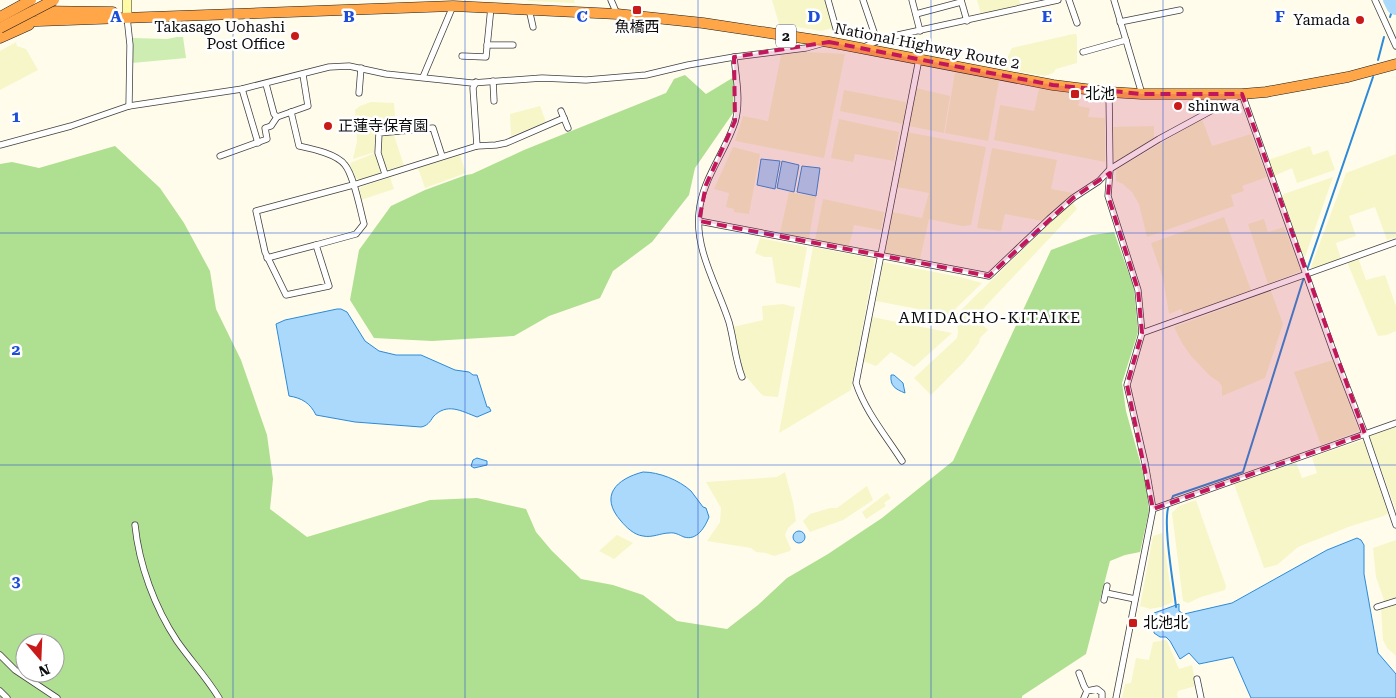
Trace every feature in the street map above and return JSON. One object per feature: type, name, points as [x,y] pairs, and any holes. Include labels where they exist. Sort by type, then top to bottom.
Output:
[{"type":"highway","points":[[1,12],[31,0]]},
{"type":"highway","points":[[0,28],[54,0]]},
{"type":"highway","name":"National Highway Route 2","points":[[0,23],[127,14],[170,16],[453,3],[490,7],[617,14],[703,23],[829,42],[1026,81],[1109,92],[1142,94],[1242,94],[1266,92],[1348,77],[1396,64]]},
{"type":"highway","points":[[1,12],[127,14]]},
{"type":"highway","points":[[0,38],[40,21]]},
{"type":"main road","points":[[127,0],[127,14]]},
{"type":"street","points":[[611,0],[617,14]]},
{"type":"street","points":[[828,0],[837,19],[837,32]]},
{"type":"street","points":[[864,0],[877,41]]},
{"type":"street","points":[[912,0],[920,31]]},
{"type":"street","points":[[862,48],[877,41],[1055,0]]},
{"type":"street","points":[[1069,0],[1077,23]]},
{"type":"street","points":[[1114,0],[1142,94]]},
{"type":"street","points":[[1375,0],[1396,46]]},
{"type":"street","points":[[916,14],[961,1],[967,21]]},
{"type":"street","points":[[423,77],[453,3]]},
{"type":"street","points":[[462,56],[486,57],[490,7]]},
{"type":"street","points":[[529,9],[534,27]]},
{"type":"street","points":[[1120,22],[1180,10]]},
{"type":"street","points":[[127,14],[130,46],[129,106]]},
{"type":"street","points":[[1083,52],[1099,51],[1126,40]]},
{"type":"street","points":[[0,145],[71,126],[129,106],[242,89],[329,67],[349,66],[386,74],[476,82],[542,78],[586,80],[646,75],[688,65],[806,48],[829,42]]},
{"type":"street","points":[[487,45],[513,45]]},
{"type":"street","points":[[734,57],[737,106],[735,121],[706,185],[699,212],[699,221],[704,254],[729,324],[738,368],[742,377]]},
{"type":"street","points":[[902,461],[880,427],[856,383],[919,60]]},
{"type":"street","points":[[359,94],[361,68]]},
{"type":"street","points":[[220,156],[267,139],[265,128],[270,126],[277,118],[308,106],[303,75]]},
{"type":"street","points":[[493,81],[494,100]]},
{"type":"street","points":[[476,82],[473,88],[477,146]]},
{"type":"street","points":[[266,84],[274,114],[277,118]]},
{"type":"street","points":[[242,89],[258,143]]},
{"type":"street","points":[[1109,92],[1110,169],[1108,196],[1138,290],[1142,333],[1127,385],[1145,463],[1153,509],[1116,698]]},
{"type":"street","points":[[699,221],[989,276],[1049,219],[1073,198],[1099,181],[1110,169],[1159,139],[1242,94],[1396,525]]},
{"type":"street","points":[[562,111],[568,128]]},
{"type":"street","points":[[268,258],[356,234],[364,224],[345,164],[322,151],[299,146],[291,112]]},
{"type":"street","points":[[316,245],[328,286],[286,296],[268,258],[256,211],[353,185],[477,146],[506,143],[564,118]]},
{"type":"street","points":[[385,174],[378,154],[379,133],[433,128],[442,156]]},
{"type":"street","points":[[1142,333],[1396,242]]},
{"type":"street","points":[[1153,509],[1396,422]]},
{"type":"street","points":[[134,526],[141,557],[157,607],[177,641],[219,698]]},
{"type":"street","points":[[1104,600],[1107,586]]},
{"type":"street","points":[[1106,592],[1134,599]]},
{"type":"street","points":[[1377,607],[1396,601]]},
{"type":"street","points":[[0,655],[15,670],[57,698]]},
{"type":"street","points":[[1079,672],[1087,691]]},
{"type":"street","points":[[1196,679],[1201,698]]},
{"type":"street","points":[[1087,691],[1097,689],[1102,693],[1102,698]]},
{"type":"street","points":[[0,691],[7,698]]},
{"type":"street","points":[[1084,698],[1087,691]]},
{"type":"highlighted area","points":[[829,42],[1053,85],[1142,94],[1242,94],[1365,434],[1153,509],[1127,385],[1142,333],[1138,290],[1108,196],[1110,173],[1073,198],[989,276],[699,221],[706,185],[735,121],[734,57]]},
{"type":"green space","points":[[574,0],[575,3],[528,1]]},
{"type":"green space","points":[[772,0],[825,0],[833,28],[821,31],[779,24]]},
{"type":"green space","points":[[977,0],[1019,0],[1021,5],[981,14]]},
{"type":"green space","points":[[1076,34],[1077,37],[1077,63],[1056,69],[1053,73],[1045,76],[1002,69],[1012,48]]},
{"type":"green space","points":[[183,37],[186,58],[132,63],[132,38],[167,39]]},
{"type":"green space","points":[[16,42],[17,46],[26,49],[38,70],[0,90],[0,51]]},
{"type":"green space","points":[[804,52],[845,54],[824,158],[735,141],[743,116],[768,121],[781,55]]},
{"type":"green space","points":[[955,72],[999,81],[988,141],[945,133]]},
{"type":"green space","points":[[685,75],[706,94],[734,77],[733,113],[695,168],[689,195],[652,242],[613,271],[600,298],[549,316],[514,336],[432,341],[374,338],[350,300],[359,250],[391,206],[425,190],[472,174],[524,150],[666,93],[674,79]]},
{"type":"green space","points":[[916,88],[950,96],[944,133],[909,126]]},
{"type":"green space","points":[[1039,88],[1081,95],[1078,106],[1090,108],[1088,117],[1105,118],[1105,162],[994,140],[1000,105],[1034,111]]},
{"type":"green space","points":[[844,90],[906,102],[903,124],[840,111]]},
{"type":"green space","points":[[371,102],[394,103],[396,128],[376,130],[375,152],[353,159],[357,141],[355,110]]},
{"type":"green space","points":[[540,106],[546,122],[511,136],[510,114]]},
{"type":"green space","points":[[839,119],[899,132],[894,161],[855,154],[853,162],[831,158]]},
{"type":"green space","points":[[1202,119],[1212,146],[1251,134],[1267,177],[1242,186],[1244,191],[1231,195],[1234,206],[1147,237],[1139,204],[1132,192],[1116,181],[1116,170]]},
{"type":"green space","points":[[1154,126],[1154,138],[1116,161],[1114,159],[1113,127]]},
{"type":"green space","points":[[907,132],[986,147],[971,225],[962,226],[929,219],[920,259],[885,253],[892,212],[922,218],[929,193],[897,187]]},
{"type":"green space","points":[[394,135],[404,166],[390,170],[386,168],[381,151],[382,138]]},
{"type":"green space","points":[[115,146],[160,188],[184,223],[210,271],[216,309],[241,360],[267,435],[273,479],[270,509],[307,537],[430,500],[477,498],[526,509],[536,532],[552,551],[581,579],[613,585],[643,595],[677,621],[727,629],[758,605],[787,578],[828,554],[882,518],[953,461],[1051,250],[1092,235],[1114,232],[1134,288],[1138,332],[1122,383],[1126,411],[1146,483],[1149,511],[1140,552],[1110,561],[1086,654],[1022,696],[1022,698],[0,698],[0,164],[12,162],[39,168]]},
{"type":"green space","points":[[1310,146],[1313,155],[1328,150],[1335,170],[1297,183],[1292,168],[1274,176],[1268,160]]},
{"type":"green space","points":[[733,147],[760,154],[749,214],[734,212],[734,209],[726,207],[729,193],[714,189]]},
{"type":"green space","points":[[992,148],[1057,160],[1051,189],[1073,193],[1042,221],[1005,214],[1001,231],[977,228]]},
{"type":"green space","points":[[375,153],[381,170],[379,174],[359,180],[354,177],[350,163]]},
{"type":"green space","points":[[1396,154],[1396,237],[1387,240],[1375,207],[1349,216],[1356,236],[1336,243],[1341,259],[1315,268],[1311,267],[1346,173]]},
{"type":"green space","points":[[460,155],[466,173],[425,188],[418,168]]},
{"type":"green space","points":[[390,177],[394,189],[361,200],[358,192],[361,187]]},
{"type":"green space","points":[[1333,177],[1305,257],[1303,256],[1282,197],[1284,194]]},
{"type":"green space","points":[[789,192],[816,197],[809,238],[780,233]]},
{"type":"green space","points":[[823,199],[884,212],[881,230],[854,225],[849,246],[815,240]]},
{"type":"green space","points":[[1073,203],[1077,209],[983,309],[980,322],[988,330],[980,338],[979,343],[964,362],[931,395],[914,378],[957,338],[956,315]]},
{"type":"green space","points":[[1224,217],[1251,290],[1184,315],[1181,309],[1169,314],[1163,278],[1151,243]]},
{"type":"green space","points":[[1264,219],[1268,232],[1284,227],[1301,271],[1268,284],[1248,224]]},
{"type":"green space","points":[[760,238],[807,247],[800,288],[776,283],[772,257],[764,257],[755,253]]},
{"type":"green space","points":[[813,247],[875,259],[851,390],[779,433]]},
{"type":"green space","points":[[1358,258],[1366,280],[1385,275],[1396,306],[1396,331],[1378,336],[1347,262]]},
{"type":"green space","points":[[883,262],[982,283],[949,315],[876,301]]},
{"type":"green space","points":[[1271,291],[1283,324],[1265,378],[1222,396],[1222,387],[1219,382],[1210,376],[1191,356],[1174,327]]},
{"type":"green space","points":[[783,304],[795,307],[778,397],[764,396],[743,373],[733,327],[763,320],[762,306]]},
{"type":"green space","points":[[872,317],[952,333],[914,367],[891,352],[876,366],[863,361]]},
{"type":"green space","points":[[1333,360],[1359,431],[1321,445],[1294,372]]},
{"type":"green space","points":[[1396,426],[1396,510],[1369,436]]},
{"type":"green space","points":[[1363,440],[1388,513],[1298,547],[1277,565],[1264,568],[1234,484],[1296,462],[1302,478],[1317,473],[1312,457]]},
{"type":"green space","points":[[785,472],[796,521],[788,528],[785,535],[791,549],[790,551],[774,556],[756,552],[751,548],[707,541],[720,522],[721,508],[706,482],[777,477]]},
{"type":"green space","points":[[867,486],[873,500],[843,520],[810,532],[803,521],[810,514],[830,508],[837,508]]},
{"type":"green space","points":[[887,493],[891,498],[884,503],[886,506],[866,519],[862,512]]},
{"type":"green space","points":[[1196,500],[1226,586],[1225,590],[1188,603],[1183,601],[1172,513],[1179,506]]},
{"type":"green space","points":[[1162,533],[1173,602],[1150,609],[1140,606],[1153,536]]},
{"type":"green space","points":[[617,535],[633,543],[614,559],[599,551]]},
{"type":"green space","points":[[1396,540],[1396,600],[1385,603],[1376,577],[1373,548]]},
{"type":"green space","points":[[1396,602],[1396,656],[1387,648],[1383,640],[1381,608]]},
{"type":"green space","points":[[1165,640],[1179,669],[1192,665],[1196,686],[1178,691],[1178,698],[1122,698],[1125,684],[1131,683],[1136,658],[1149,660],[1153,642]]},
{"type":"water","points":[[761,159],[780,161],[775,189],[757,185]]},
{"type":"water","points":[[782,161],[799,165],[794,192],[777,188]]},
{"type":"water","points":[[802,166],[820,168],[816,196],[797,192]]},
{"type":"water","points":[[337,309],[347,312],[365,341],[379,351],[396,355],[421,355],[455,370],[477,375],[487,407],[491,411],[477,417],[460,410],[444,410],[438,412],[427,425],[421,427],[355,422],[316,415],[305,402],[289,396],[276,324],[285,320]]},
{"type":"water","points":[[891,375],[894,375],[903,383],[905,393],[894,387],[891,382]]},
{"type":"water","points":[[477,458],[487,461],[487,465],[474,468],[471,466],[473,460]]},
{"type":"water","points":[[643,472],[656,473],[681,483],[706,508],[709,517],[697,535],[689,538],[671,533],[646,536],[636,534],[625,526],[611,504],[611,496],[618,484],[633,475]]},
{"type":"water","points":[[799,531],[805,537],[799,543],[793,537]]},
{"type":"water","points":[[1357,538],[1364,545],[1364,574],[1378,653],[1396,674],[1396,698],[1251,698],[1233,657],[1199,664],[1189,653],[1180,659],[1166,637],[1160,637],[1154,633],[1154,613],[1179,604],[1179,611],[1184,614],[1232,603],[1327,550]]},
{"type":"waterway","points":[[1389,0],[1393,8],[1396,9]]},
{"type":"waterway","points":[[1390,17],[1393,8]]},
{"type":"waterway","points":[[1378,60],[1384,37]]},
{"type":"waterway","points":[[1307,270],[1373,77]]},
{"type":"waterway","points":[[1171,501],[1173,496],[1243,472],[1304,277]]},
{"type":"waterway","points":[[1169,505],[1167,525],[1176,607]]},
{"type":"place","name":"魚橋西","points":[[637,10]]},
{"type":"place","name":"Yamada","points":[[1360,20]]},
{"type":"place","name":"Takasago Uohashi Post Office","points":[[295,36]]},
{"type":"place","name":"北池","points":[[1075,94]]},
{"type":"place","name":"shinwa","points":[[1178,106]]},
{"type":"place","name":"正蓮寺保育園","points":[[328,126]]},
{"type":"place","name":"北池北","points":[[1133,623]]},
{"type":"district","name":"AMIDACHO-KITAIKE","points":[[990,317]]}]
